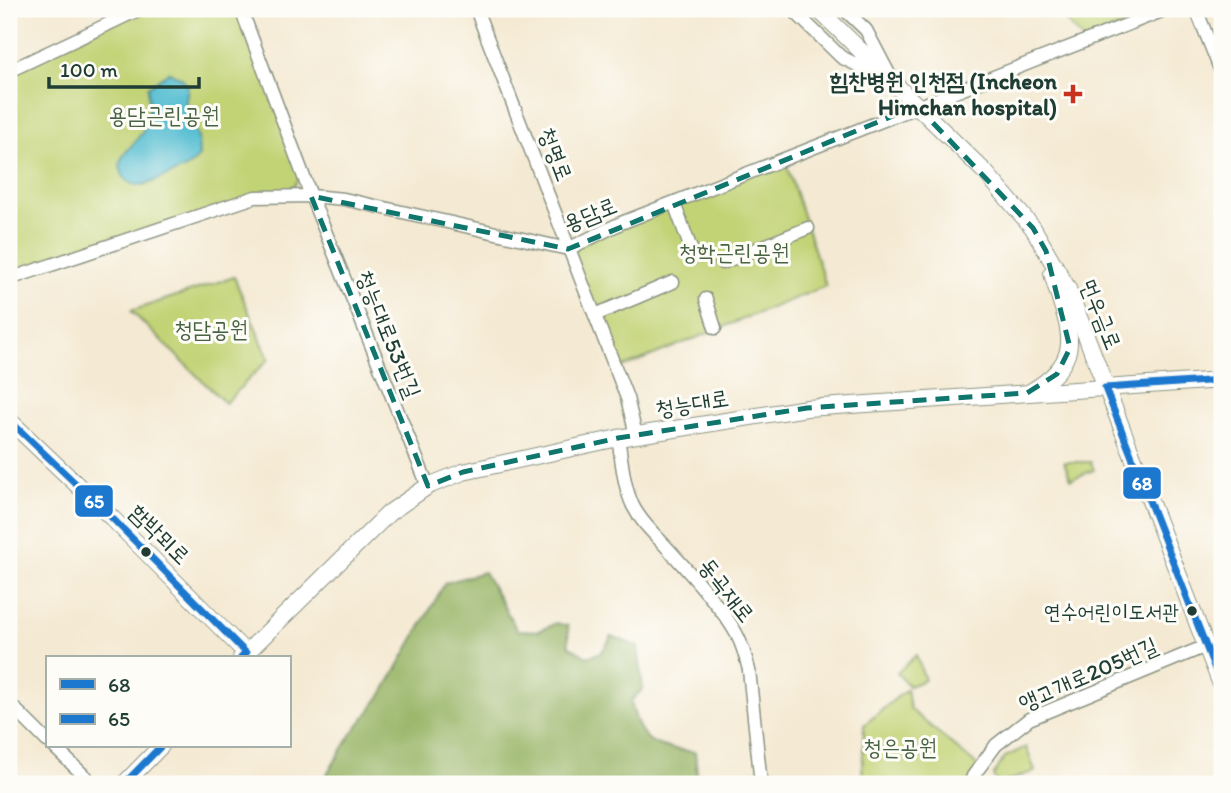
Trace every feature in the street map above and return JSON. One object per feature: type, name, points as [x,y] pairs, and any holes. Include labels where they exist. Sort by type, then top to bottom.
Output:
[{"type":"main road","name":"먼우금로","points":[[818,9],[985,172],[1033,228],[1068,289],[1222,687]]},
{"type":"main road","points":[[1027,393],[1057,374],[1065,363],[1070,348],[1069,331],[1046,251]]},
{"type":"main road","name":"청능대로","points":[[244,656],[389,513],[428,486],[463,472],[618,438],[807,408],[1222,380]]},
{"type":"main road","name":"함박뫼로","points":[[9,420],[113,519],[244,656]]},
{"type":"main road","points":[[124,784],[159,748]]},
{"type":"street","points":[[9,71],[140,9]]},
{"type":"street","name":"청능대로53번길","points":[[241,9],[311,196],[428,486]]},
{"type":"street","name":"청명로","points":[[476,9],[627,398],[636,435]]},
{"type":"street","name":"먼우금로","points":[[793,9],[841,57],[894,83]]},
{"type":"street","name":"먼우금로","points":[[844,9],[866,30],[894,83]]},
{"type":"street","name":"용담로","points":[[9,279],[255,197],[311,196],[344,199],[568,249],[621,223],[1167,9]]},
{"type":"street","points":[[1196,9],[1222,74]]},
{"type":"street","points":[[674,203],[691,249]]},
{"type":"street","points":[[722,263],[808,228]]},
{"type":"street","points":[[594,315],[673,282]]},
{"type":"street","points":[[706,299],[715,328]]},
{"type":"street","name":"동곡재로","points":[[618,438],[627,488],[633,505],[647,527],[737,633],[745,652],[761,784]]},
{"type":"street","name":"앵고개로205번길","points":[[970,784],[972,776],[996,745],[1029,719],[1206,646]]},
{"type":"street","points":[[9,703],[46,740]]},
{"type":"street","points":[[55,748],[93,784]]},
{"type":"highlighted area","points":[[917,106],[1033,228],[1046,251],[1070,348],[1057,374],[1027,393],[807,408],[618,438],[463,472],[428,486],[311,196],[568,249]]},
{"type":"green space","name":"용담근린공원","points":[[140,9],[240,9],[302,172],[289,196],[260,197],[9,279],[9,71]]},
{"type":"green space","points":[[1055,9],[1167,9],[1084,41]]},
{"type":"green space","name":"청학근린공원","points":[[785,160],[826,286],[616,370],[568,249]]},
{"type":"green space","name":"청담공원","points":[[234,277],[269,359],[225,403],[131,311]]},
{"type":"green space","points":[[1064,462],[1091,462],[1094,470],[1071,479]]},
{"type":"green space","points":[[484,572],[517,630],[539,631],[556,623],[568,626],[569,646],[587,657],[602,652],[612,636],[638,647],[643,689],[631,701],[639,727],[644,735],[659,745],[695,752],[698,784],[321,784],[351,735],[383,693],[445,583]]},
{"type":"green space","points":[[916,655],[925,680],[909,686],[897,673]]},
{"type":"green space","name":"청은공원","points":[[907,689],[910,709],[979,767],[970,784],[862,782],[864,725]]},
{"type":"green space","points":[[1026,747],[1035,771],[999,784],[993,776],[1005,757]]},
{"type":"water","points":[[169,72],[182,78],[188,86],[185,110],[198,137],[199,156],[180,171],[149,183],[132,184],[123,176],[121,160],[141,135],[148,120],[148,87]]},
{"type":"transit line","name":"68","points":[[1222,380],[1105,388],[1222,687]]},
{"type":"transit line","name":"65","points":[[9,420],[113,519],[246,653],[243,656]]},
{"type":"transit line","name":"65","points":[[124,784],[159,748]]},
{"type":"place","name":"힘찬병원 인천점 (Incheon Himchan hospital)","points":[[1073,94]]},
{"type":"place","name":"연수어린이도서관","points":[[1192,611]]}]
